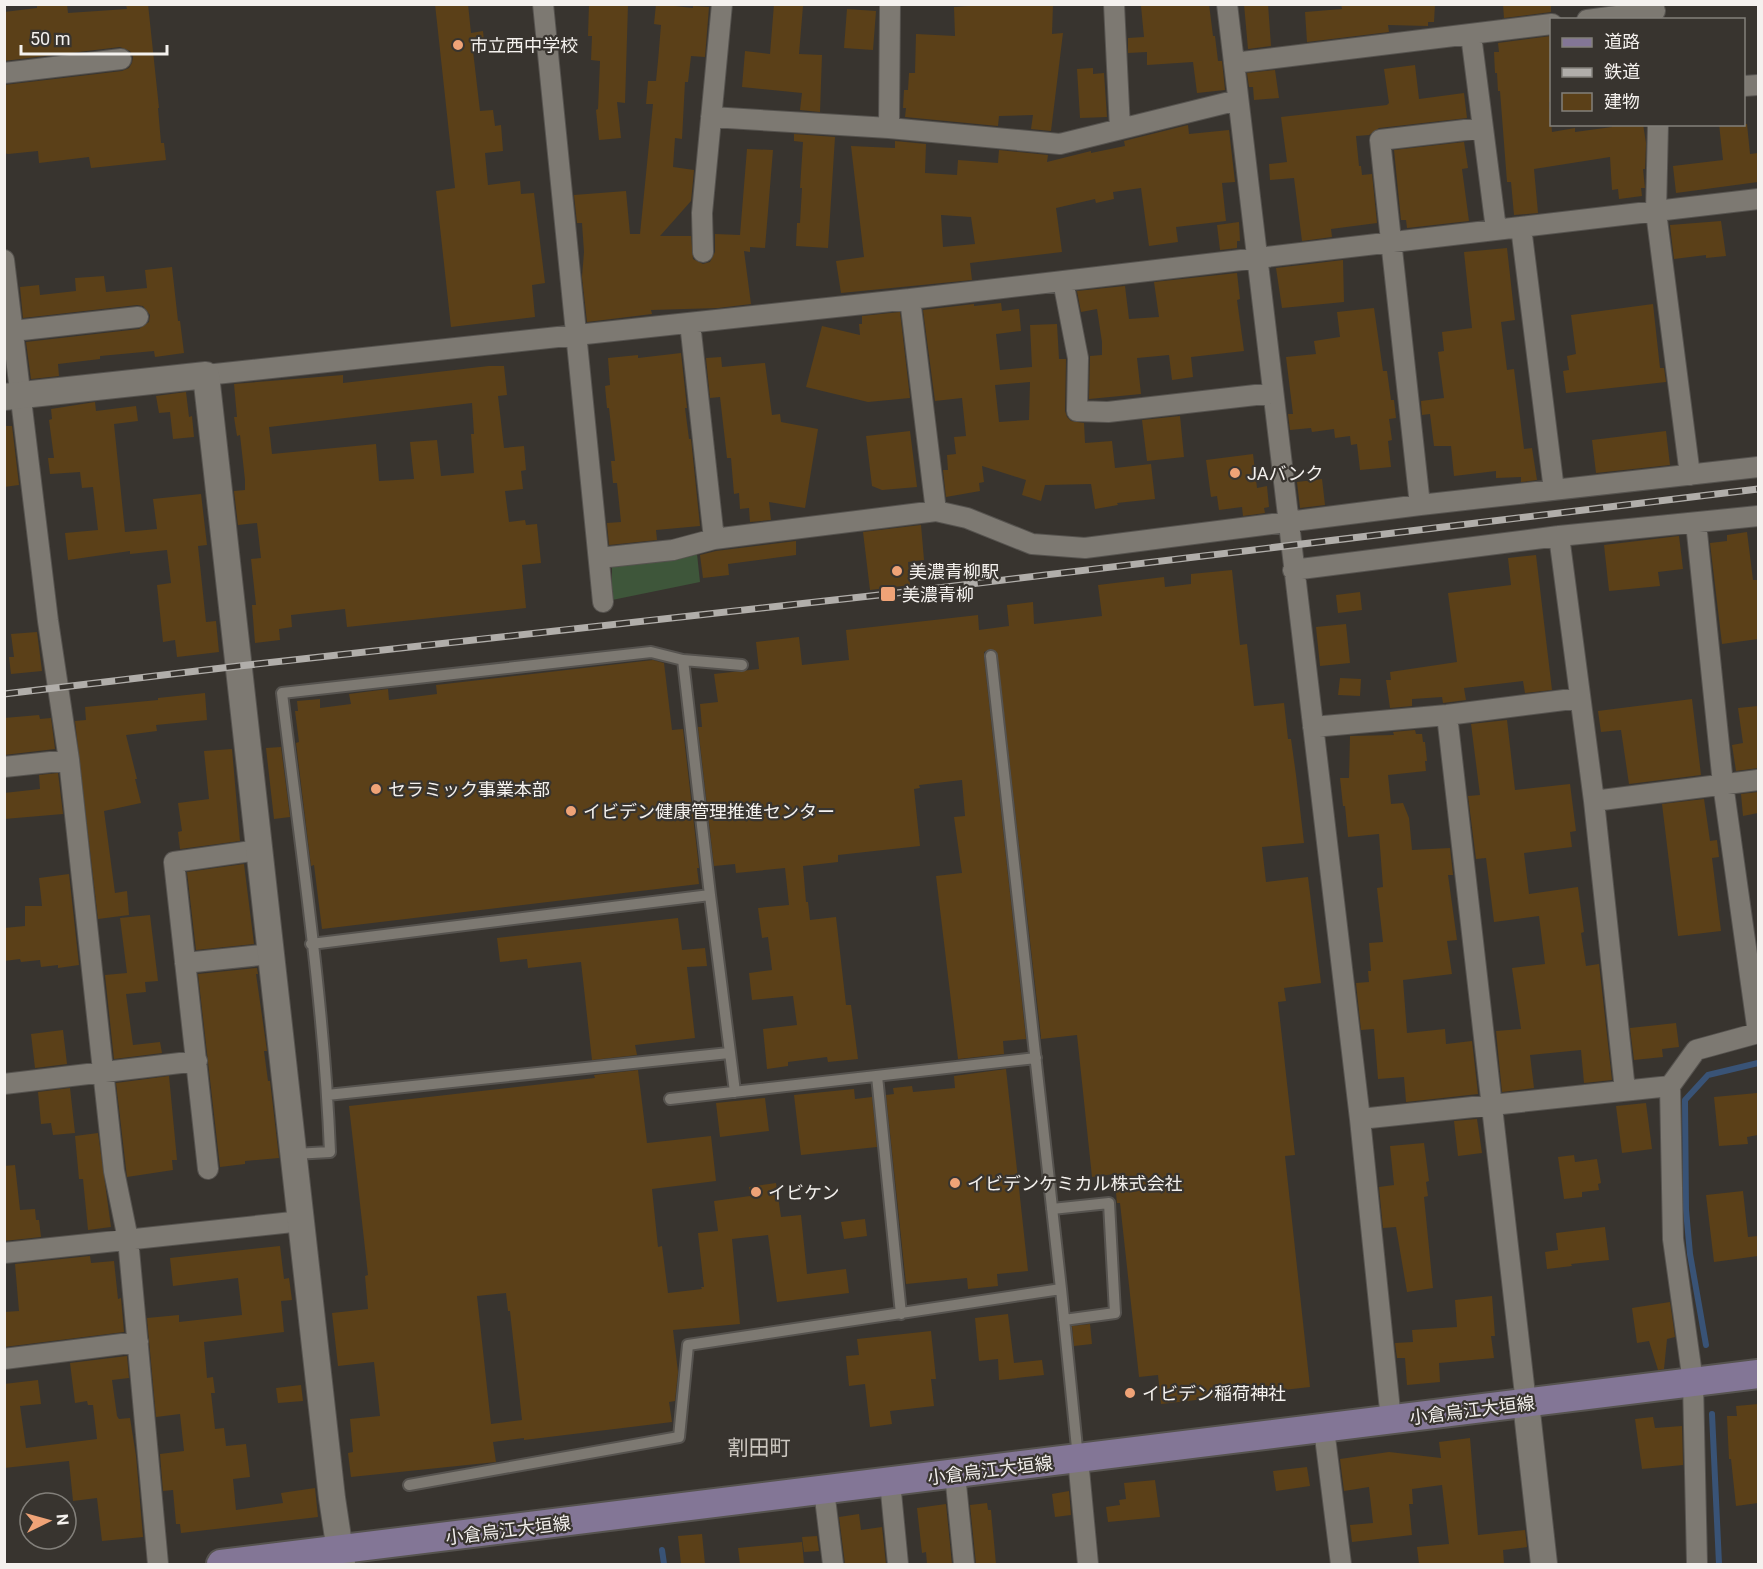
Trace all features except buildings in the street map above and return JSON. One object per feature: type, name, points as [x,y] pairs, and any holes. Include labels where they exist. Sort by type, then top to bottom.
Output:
[{"type":"main road","name":"小倉烏江大垣線","points":[[221,1564],[341,1558],[824,1490],[1758,1374]]},
{"type":"street","points":[[543,4],[603,602]]},
{"type":"street","points":[[703,252],[702,213],[722,4]]},
{"type":"street","points":[[889,128],[890,4]]},
{"type":"street","points":[[1114,4],[1120,129]]},
{"type":"street","points":[[1227,4],[1360,1119],[1392,1420]]},
{"type":"street","points":[[1604,18],[1655,12]]},
{"type":"street","points":[[1234,63],[1550,24]]},
{"type":"street","points":[[1471,35],[1496,229]]},
{"type":"street","points":[[4,73],[121,58]]},
{"type":"street","points":[[711,117],[889,128],[1060,144],[1238,100]]},
{"type":"street","points":[[1658,126],[1656,212],[1690,475]]},
{"type":"street","points":[[1420,505],[1380,140],[1482,128]]},
{"type":"street","points":[[13,396],[910,299],[1758,199]]},
{"type":"street","points":[[1521,227],[1554,490]]},
{"type":"street","points":[[4,260],[13,331],[13,396],[69,759],[114,1171],[128,1239],[158,1564]]},
{"type":"street","points":[[1063,281],[1078,358],[1077,411],[1108,412],[1272,393]]},
{"type":"street","points":[[910,299],[936,511]]},
{"type":"street","points":[[13,331],[138,317]]},
{"type":"street","points":[[690,323],[714,538]]},
{"type":"street","points":[[206,375],[332,1498],[341,1558]]},
{"type":"street","points":[[599,558],[673,550],[714,538],[936,511],[967,518],[1032,544],[1085,549],[1420,505],[1758,467]]},
{"type":"street","points":[[1293,570],[1559,536],[1758,516]]},
{"type":"street","points":[[1696,524],[1723,784],[1758,1033],[1695,1050],[1670,1086],[1674,1239],[1693,1382],[1697,1564]]},
{"type":"street","points":[[1559,536],[1594,801],[1625,1090]]},
{"type":"street","points":[[1313,727],[1448,715],[1580,698]]},
{"type":"street","points":[[1448,715],[1544,1564]]},
{"type":"street","points":[[4,767],[69,759]]},
{"type":"street","points":[[1594,801],[1758,780]]},
{"type":"street","points":[[208,1169],[174,862],[259,850]]},
{"type":"street","points":[[185,963],[271,954]]},
{"type":"street","points":[[4,1084],[197,1061]]},
{"type":"street","points":[[1360,1119],[1670,1086]]},
{"type":"street","points":[[4,1253],[302,1221]]},
{"type":"street","points":[[4,1359],[138,1342]]},
{"type":"street","points":[[1324,1429],[1341,1564]]},
{"type":"street","points":[[1078,1459],[1088,1564]]},
{"type":"street","points":[[955,1474],[964,1564]]},
{"type":"street","points":[[890,1482],[898,1564]]},
{"type":"street","points":[[824,1490],[833,1564]]},
{"type":"lane","points":[[294,1154],[330,1152],[327,1095],[282,693],[651,652],[683,660],[742,664]]},
{"type":"lane","points":[[991,656],[1078,1459]]},
{"type":"lane","points":[[683,660],[735,1092]]},
{"type":"lane","points":[[311,944],[710,895]]},
{"type":"lane","points":[[327,1095],[729,1053]]},
{"type":"lane","points":[[670,1099],[1036,1058]]},
{"type":"lane","points":[[877,1076],[901,1314]]},
{"type":"lane","points":[[1052,1209],[1109,1203],[1115,1313],[1064,1320]]},
{"type":"lane","points":[[409,1485],[680,1437],[688,1345],[1061,1289]]},
{"type":"green space","points":[[697,554],[700,582],[612,600],[612,563]]},
{"type":"waterway","points":[[1706,1345],[1690,1254],[1686,1210],[1685,1100],[1708,1075],[1758,1063]]},
{"type":"waterway","points":[[1712,1414],[1719,1564]]},
{"type":"waterway","points":[[662,1550],[664,1564]]},
{"type":"railway","points":[[4,694],[888,594],[1758,489]]},
{"type":"place","name":"市立西中学校","points":[[458,45]]},
{"type":"place","name":"JAバンク","points":[[1235,473]]},
{"type":"place","name":"美濃青柳駅","points":[[897,571]]},
{"type":"place","name":"美濃青柳","points":[[888,594]]},
{"type":"place","name":"セラミック事業本部","points":[[376,789]]},
{"type":"place","name":"イビデン健康管理推進センター","points":[[571,811]]},
{"type":"place","name":"イビデンケミカル株式会社","points":[[955,1183]]},
{"type":"place","name":"イビケン","points":[[756,1192]]},
{"type":"place","name":"イビデン稲荷神社","points":[[1130,1393]]},
{"type":"district","name":"割田町","points":[[759,1448]]}]
